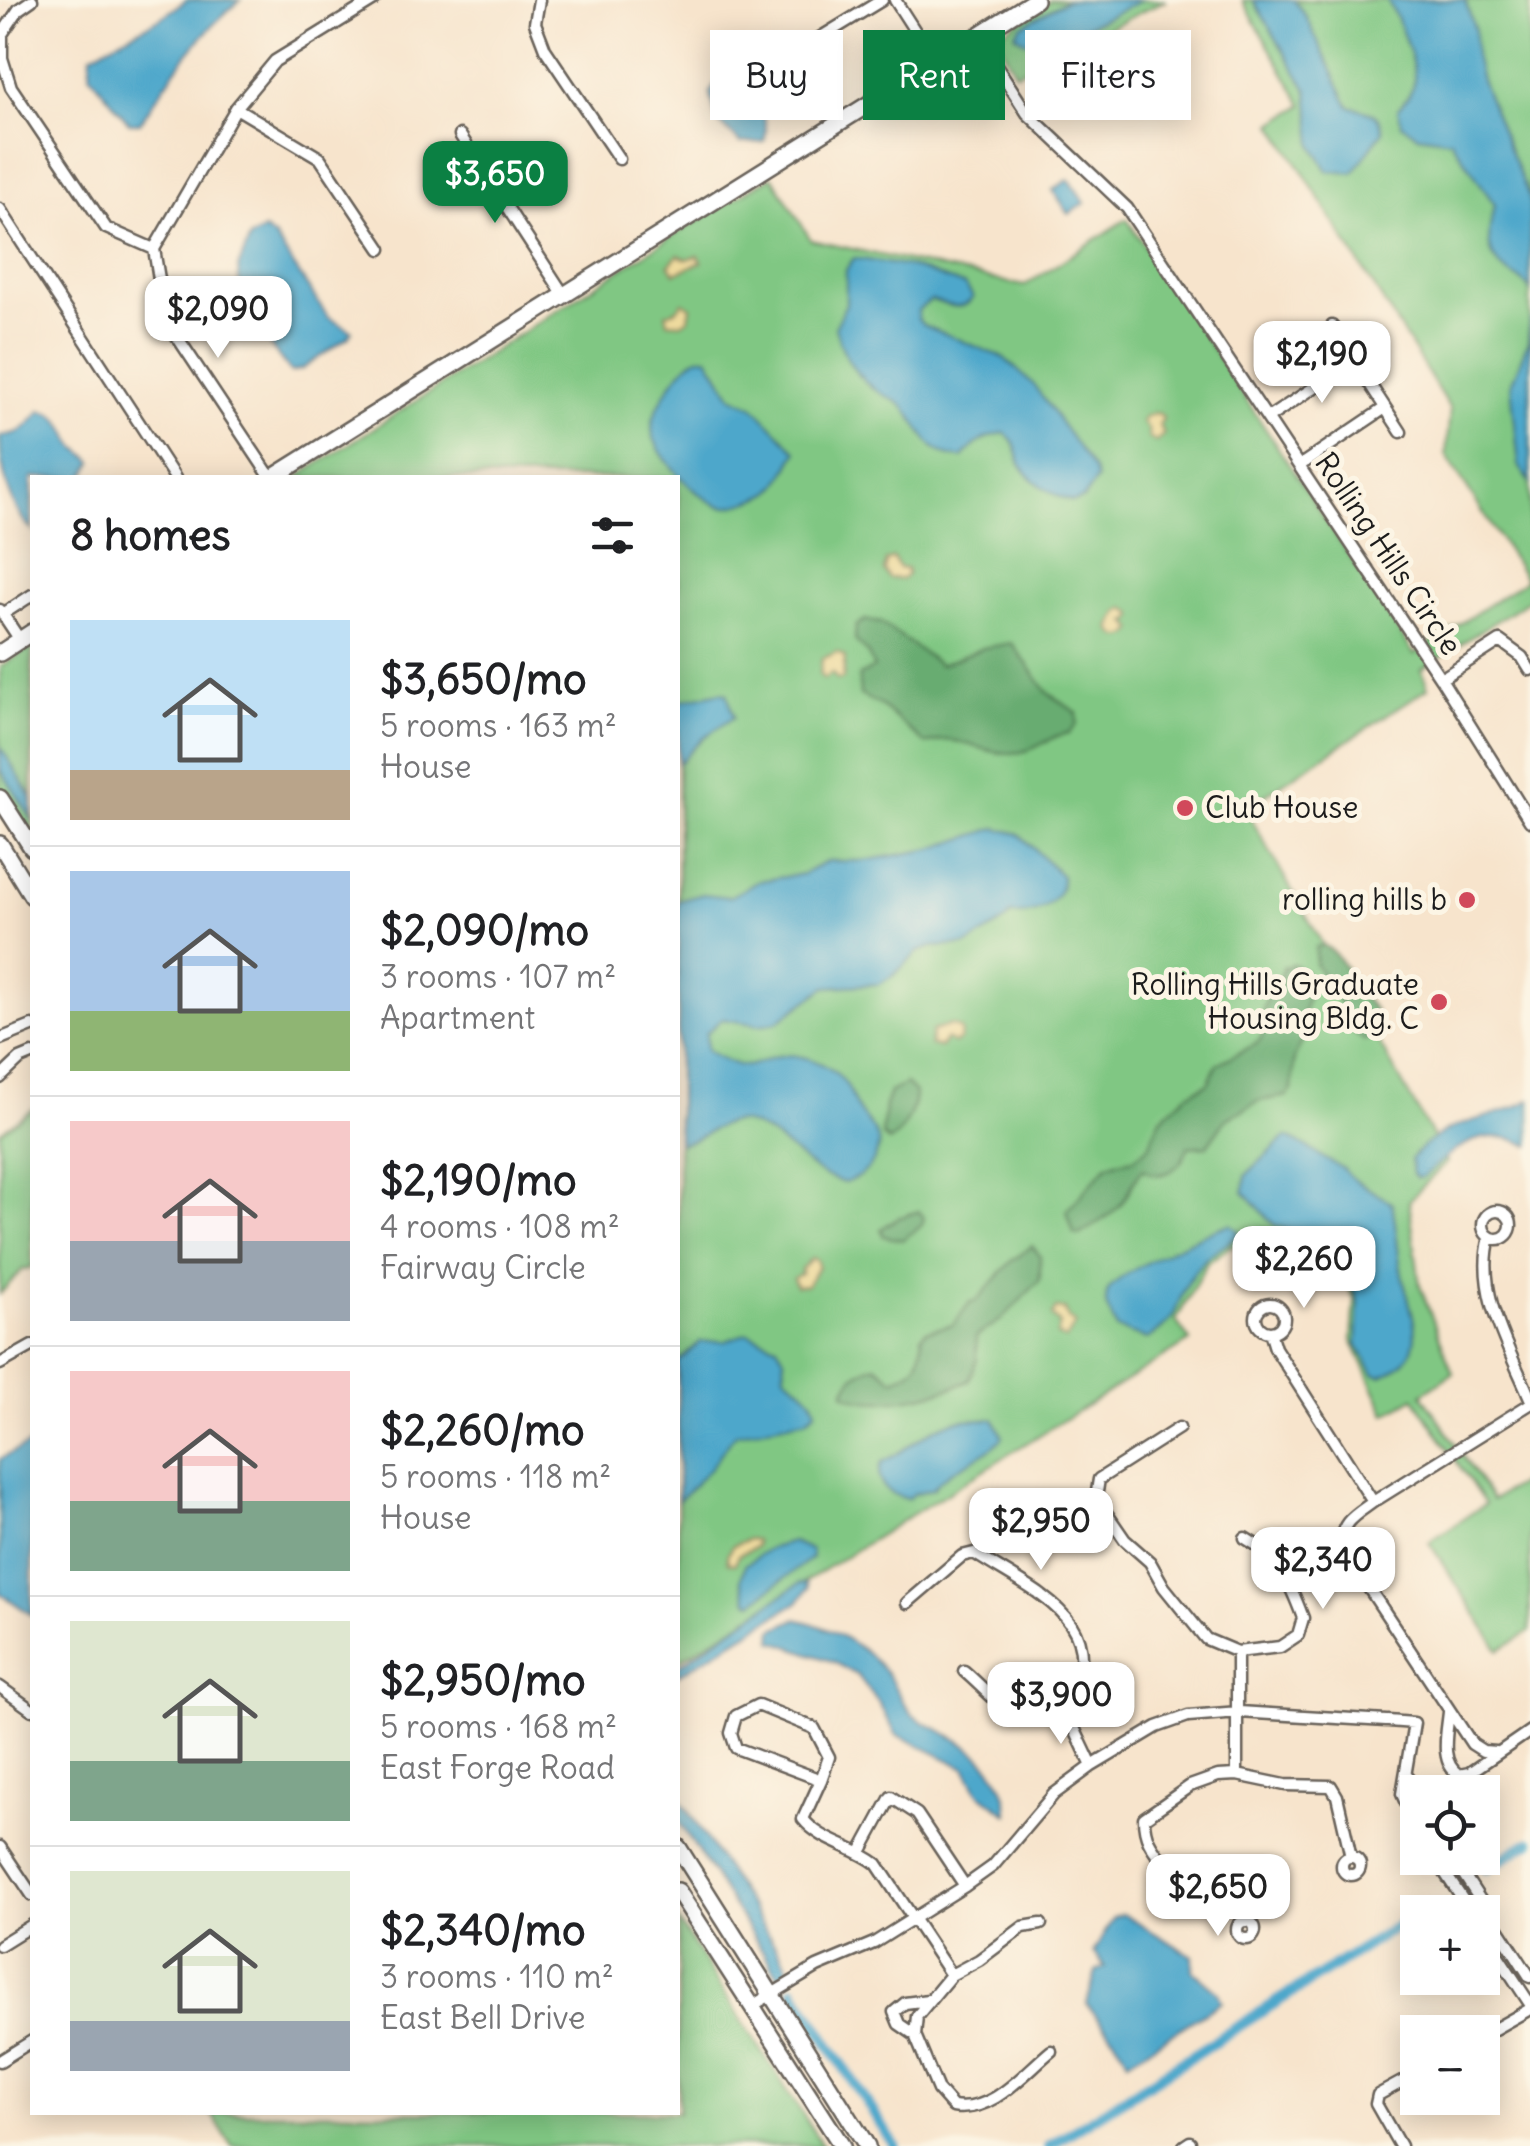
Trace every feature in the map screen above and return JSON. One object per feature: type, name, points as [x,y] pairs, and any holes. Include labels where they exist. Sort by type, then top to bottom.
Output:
[{"type":"street","points":[[32,0],[19,9],[2,34],[2,58],[11,87],[106,228],[154,249]]},
{"type":"street","points":[[269,475],[176,335],[164,303],[154,249],[236,108],[275,61],[374,0]]},
{"type":"street","points":[[539,0],[535,23],[545,50],[619,159]]},
{"type":"street","points":[[833,30],[882,0]]},
{"type":"street","points":[[894,0],[914,30]]},
{"type":"street","points":[[989,30],[1035,0]]},
{"type":"street","name":"Rolling Hills Circle","points":[[1005,79],[1027,113],[1127,208],[1441,680],[1530,821]]},
{"type":"street","points":[[236,108],[320,158],[380,249]]},
{"type":"street","points":[[276,475],[863,109]]},
{"type":"street","points":[[460,135],[564,295]]},
{"type":"street","points":[[0,209],[173,475]]},
{"type":"street","points":[[1332,326],[1401,432]]},
{"type":"street","points":[[1268,418],[1354,360]]},
{"type":"street","points":[[1299,466],[1385,408]]},
{"type":"street","points":[[0,654],[26,636],[1,612],[30,596]]},
{"type":"street","points":[[1441,680],[1500,641],[1522,657],[1530,670]]},
{"type":"street","points":[[0,798],[30,845]]},
{"type":"street","points":[[0,844],[30,893]]},
{"type":"street","points":[[0,1039],[30,1027]]},
{"type":"street","points":[[0,1078],[30,1055]]},
{"type":"street","points":[[1490,1237],[1485,1255],[1490,1303],[1530,1401],[1347,1520],[1340,1534],[1341,1546],[1449,1712],[1472,1744],[1483,1751],[1496,1752]]},
{"type":"street","points":[[1270,1332],[1275,1348],[1373,1502]]},
{"type":"street","points":[[0,1364],[30,1347]]},
{"type":"street","points":[[1179,1428],[1099,1479],[1096,1498],[1125,1540],[1150,1562],[1164,1587],[1206,1639],[1237,1652],[1280,1648],[1298,1635],[1304,1618],[1278,1562],[1264,1548],[1245,1538]]},
{"type":"street","points":[[907,1603],[962,1556],[974,1553],[1051,1603],[1070,1622],[1081,1644],[1083,1664],[1078,1690],[1066,1712],[1042,1719],[1014,1715],[964,1671]]},
{"type":"street","points":[[1237,1652],[1237,1775]]},
{"type":"street","points":[[0,1688],[30,1709]]},
{"type":"street","points":[[821,1780],[736,1748],[731,1733],[736,1716],[758,1706],[814,1728],[829,1756],[821,1780],[803,1818],[813,1832],[861,1852],[878,1864],[951,1975]]},
{"type":"street","points":[[1066,1712],[1092,1766]]},
{"type":"street","points":[[752,2006],[816,1967],[874,1943],[965,1886],[993,1866],[1054,1794],[1157,1727],[1188,1716],[1240,1712],[1414,1722],[1408,1775]]},
{"type":"street","points":[[1449,1712],[1446,1751],[1450,1768],[1465,1775],[1530,1731]]},
{"type":"street","points":[[1446,1751],[1460,1743],[1472,1744]]},
{"type":"street","points":[[1245,1921],[1240,1901],[1196,1892],[1179,1883],[1144,1834],[1144,1818],[1171,1797],[1218,1776],[1237,1775],[1285,1785],[1330,1786],[1337,1796],[1351,1857]]},
{"type":"street","points":[[861,1852],[891,1798],[917,1814],[965,1886]]},
{"type":"street","points":[[0,1847],[30,1892]]},
{"type":"street","points":[[680,1850],[867,2146]]},
{"type":"street","points":[[1464,1875],[1530,1977]]},
{"type":"street","points":[[680,1894],[842,2146]]},
{"type":"street","points":[[1041,1924],[1023,1927],[979,1960],[951,1975],[917,2016],[916,2035],[938,2090],[953,2108],[969,2110],[986,2104],[1051,2051]]},
{"type":"street","points":[[0,1946],[30,1926]]},
{"type":"street","points":[[1500,1960],[1530,2007],[1500,2025]]},
{"type":"street","points":[[916,2035],[899,2024],[894,2012],[905,2004],[928,2000]]},
{"type":"street","points":[[0,2061],[30,2042]]},
{"type":"street","points":[[1400,2083],[1378,2096],[1376,2104],[1400,2146]]},
{"type":"green space","points":[[1051,0],[1166,0],[1104,30],[1025,30],[1025,69],[1016,73],[1005,53],[1005,30]]},
{"type":"green space","points":[[1242,0],[1530,0],[1530,599],[1422,669],[1428,688],[1245,808],[1447,1162],[1409,1201],[1420,1286],[1453,1373],[1422,1394],[1492,1500],[1530,1478],[1530,1631],[1499,1650],[1429,1542],[1485,1504],[1414,1398],[1386,1414],[1352,1340],[1355,1300],[1338,1266],[1301,1238],[1261,1235],[1231,1246],[1207,1263],[1176,1321],[1190,1341],[680,1660],[680,475],[301,475],[772,176],[811,240],[1024,286],[1127,219],[1414,654],[1526,580],[1446,455],[1450,409],[1273,124],[1303,105]]},
{"type":"green space","points":[[865,620],[881,623],[940,665],[983,648],[1012,643],[1048,693],[1077,713],[1077,724],[1069,733],[1020,752],[995,752],[948,740],[925,744],[882,706],[860,695],[859,676],[874,668],[855,640],[856,626]]},
{"type":"green space","points":[[30,647],[30,835],[0,788],[0,667]]},
{"type":"green space","points":[[1323,945],[1338,957],[1375,1010],[1372,1037],[1364,1040],[1355,1034],[1315,964],[1316,947]]},
{"type":"green space","points":[[1293,964],[1305,972],[1309,993],[1303,1013],[1303,1039],[1294,1059],[1292,1090],[1287,1096],[1259,1101],[1225,1120],[1207,1146],[1188,1147],[1182,1161],[1171,1171],[1158,1174],[1143,1169],[1116,1209],[1079,1235],[1074,1234],[1067,1211],[1108,1164],[1133,1159],[1149,1146],[1161,1118],[1186,1095],[1208,1083],[1217,1064],[1258,1043],[1264,1032],[1262,1015],[1266,1000],[1271,990],[1283,982],[1283,968]]},
{"type":"green space","points":[[906,1084],[915,1093],[913,1107],[903,1127],[889,1142],[882,1135],[885,1105],[890,1092]]},
{"type":"green space","points":[[30,1110],[30,1268],[22,1270],[0,1294],[0,1132]]},
{"type":"green space","points":[[919,1211],[924,1218],[922,1225],[902,1240],[883,1236],[881,1229]]},
{"type":"green space","points":[[1032,1246],[1040,1256],[1040,1280],[1002,1319],[976,1337],[977,1359],[969,1381],[888,1401],[871,1401],[844,1393],[856,1375],[876,1365],[893,1379],[908,1372],[920,1358],[921,1336],[926,1331],[953,1325],[970,1302],[976,1301],[1012,1261]]},
{"type":"green space","points":[[680,1924],[823,2146],[232,2146],[212,2115],[680,2115]]},
{"type":"sand","points":[[678,255],[687,259],[698,256],[702,262],[675,273],[669,265]]},
{"type":"sand","points":[[683,302],[691,307],[689,318],[681,323],[668,322],[666,313]]},
{"type":"sand","points":[[1153,413],[1163,419],[1159,425],[1164,434],[1156,442],[1149,438],[1142,422]]},
{"type":"sand","points":[[893,558],[899,568],[907,569],[902,579],[889,578],[884,571],[886,561]]},
{"type":"sand","points":[[1126,608],[1134,614],[1127,622],[1134,629],[1122,637],[1111,628]]},
{"type":"sand","points":[[837,652],[845,657],[843,679],[837,680],[832,673],[824,679],[820,675],[822,659]]},
{"type":"sand","points":[[951,1025],[961,1030],[960,1040],[954,1043],[946,1039],[940,1047],[930,1046],[932,1031]]},
{"type":"sand","points":[[812,1258],[817,1260],[818,1267],[807,1285],[796,1286],[793,1278],[801,1274]]},
{"type":"sand","points":[[1056,1309],[1065,1310],[1068,1319],[1076,1324],[1066,1339],[1057,1336],[1060,1324],[1052,1316]]},
{"type":"sand","points":[[756,1540],[756,1547],[738,1555],[735,1564],[728,1563],[732,1546]]},
{"type":"water","points":[[187,0],[241,0],[198,42],[140,123],[129,123],[90,74],[91,55]]},
{"type":"water","points":[[1067,0],[1142,0],[1074,30],[1025,30],[1025,41],[1015,34],[1021,26]]},
{"type":"water","points":[[1253,0],[1294,0],[1349,106],[1379,119],[1383,131],[1353,173],[1328,171],[1313,145],[1308,91]]},
{"type":"water","points":[[1387,0],[1465,0],[1475,31],[1481,80],[1530,199],[1530,291],[1494,257],[1489,232],[1495,205],[1451,140],[1418,135],[1402,125],[1398,109],[1412,88],[1414,72],[1405,39]]},
{"type":"water","points":[[717,120],[764,120],[764,142],[740,143]]},
{"type":"water","points":[[1069,179],[1085,203],[1069,214],[1053,190]]},
{"type":"water","points":[[264,230],[275,238],[328,317],[352,331],[302,369],[291,372],[271,347],[254,309],[240,293],[238,268],[250,238]]},
{"type":"water","points":[[854,258],[911,267],[966,286],[973,297],[969,302],[954,306],[931,300],[918,310],[918,319],[923,325],[1004,358],[1033,384],[1094,470],[1097,479],[1083,499],[1066,500],[1035,481],[1023,468],[1014,443],[1005,433],[981,441],[963,458],[942,453],[928,441],[903,406],[856,372],[835,327],[846,304],[846,270]]},
{"type":"water","points":[[1530,319],[1530,482],[1519,466],[1511,384],[1528,342]]},
{"type":"water","points":[[698,357],[708,357],[732,396],[753,406],[797,452],[772,491],[739,504],[721,506],[689,485],[659,449],[652,427],[656,413],[688,364]]},
{"type":"water","points":[[41,411],[49,413],[59,419],[75,445],[93,462],[85,475],[30,475],[30,528],[7,487],[0,436],[23,429]]},
{"type":"water","points":[[727,693],[734,717],[704,737],[680,762],[680,701]]},
{"type":"water","points":[[0,746],[30,794],[30,816],[0,769]]},
{"type":"water","points":[[996,828],[1019,834],[1062,876],[1061,886],[1045,906],[1028,913],[1010,914],[1007,920],[967,945],[918,952],[879,984],[826,987],[777,1022],[760,1025],[722,1019],[706,1033],[707,1051],[735,1064],[748,1066],[774,1057],[803,1057],[839,1076],[878,1140],[875,1158],[868,1168],[844,1183],[822,1174],[770,1134],[747,1123],[728,1123],[680,1143],[680,900],[703,894],[729,897],[759,881],[803,874],[828,861],[864,861],[932,849]]},
{"type":"water","points":[[1530,1100],[1530,1146],[1513,1139],[1484,1138],[1459,1148],[1423,1177],[1413,1174],[1411,1159],[1439,1135]]},
{"type":"water","points":[[1286,1137],[1344,1169],[1392,1204],[1415,1332],[1408,1356],[1382,1376],[1374,1374],[1357,1344],[1359,1302],[1348,1274],[1329,1252],[1305,1236],[1274,1225],[1244,1191],[1246,1175]]},
{"type":"water","points":[[1230,1224],[1238,1230],[1238,1236],[1196,1270],[1166,1325],[1147,1339],[1117,1329],[1106,1305],[1108,1291],[1116,1282],[1165,1253]]},
{"type":"water","points":[[747,1333],[777,1345],[784,1358],[785,1375],[808,1395],[816,1411],[807,1419],[735,1434],[680,1499],[680,1360],[700,1342],[726,1341]]},
{"type":"water","points":[[994,1419],[1003,1437],[948,1474],[933,1489],[907,1499],[889,1491],[881,1482],[882,1462],[937,1428],[957,1421]]},
{"type":"water","points":[[30,1444],[30,1614],[0,1593],[0,1459]]},
{"type":"water","points":[[792,1542],[811,1550],[812,1558],[753,1602],[748,1600],[741,1579],[745,1565],[768,1549]]},
{"type":"water","points":[[800,1583],[807,1583],[808,1589],[798,1602],[680,1674],[680,1665]]},
{"type":"water","points":[[796,1619],[834,1632],[858,1646],[887,1674],[915,1717],[979,1755],[1003,1788],[1008,1814],[979,1793],[965,1768],[896,1734],[858,1676],[834,1662],[773,1641],[774,1629]]},
{"type":"water","points":[[680,1798],[787,1963],[789,1972],[780,1978],[680,1824]]},
{"type":"water","points":[[1123,1914],[1193,1956],[1193,1971],[1217,1991],[1222,2002],[1128,2061],[1087,2004],[1096,1971],[1105,1967],[1094,1952],[1114,1917]]},
{"type":"waterway","points":[[1500,1860],[1530,1842]]},
{"type":"waterway","points":[[1049,2146],[1400,1924]]},
{"type":"waterway","points":[[794,1990],[895,2146]]},
{"type":"place","name":"Club House","points":[[1185,808]]},
{"type":"place","name":"rolling hills b","points":[[1467,900]]},
{"type":"place","name":"Rolling Hills Graduate Housing Bldg. C","points":[[1439,1002]]}]
